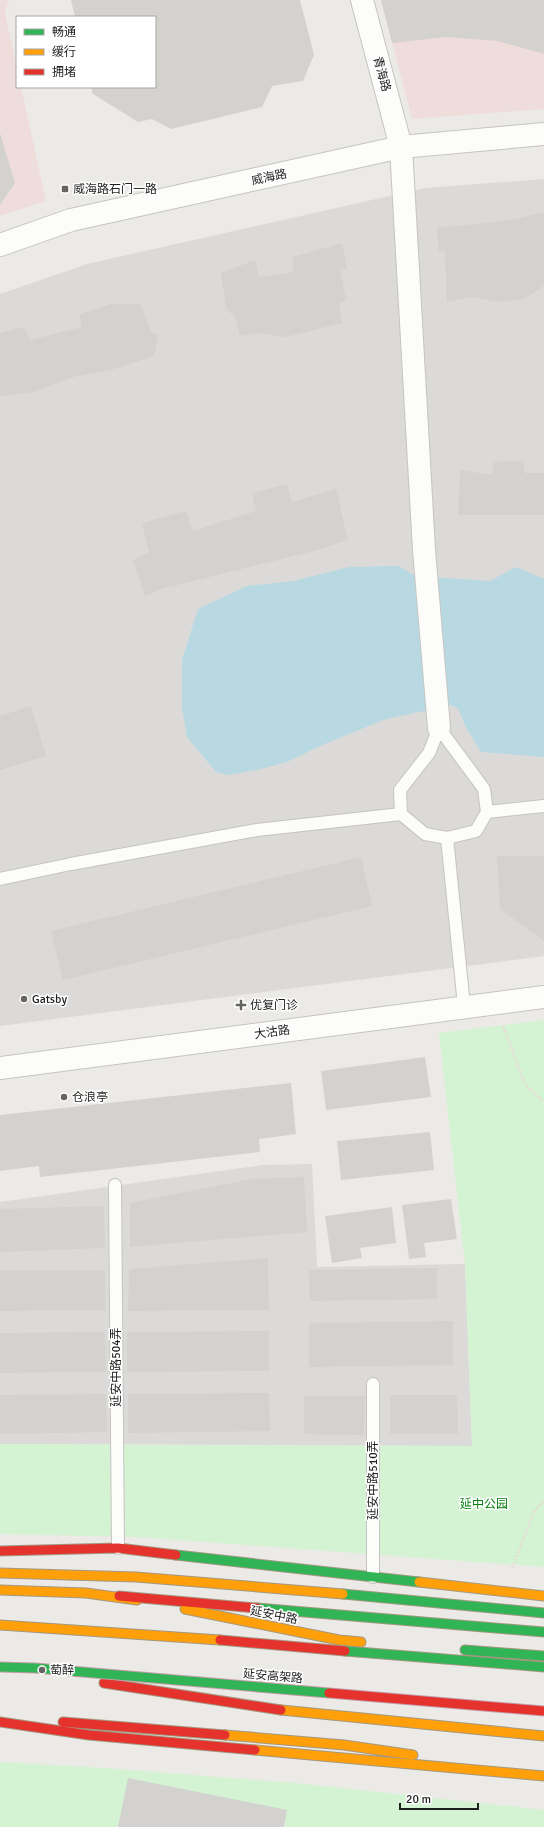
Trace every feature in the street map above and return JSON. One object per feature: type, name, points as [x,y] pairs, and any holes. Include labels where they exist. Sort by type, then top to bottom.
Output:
[{"type":"main road","points":[[0,1551],[118,1548],[544,1596]]},
{"type":"main road","points":[[0,1573],[63,1573],[188,1580],[544,1613]]},
{"type":"main road","name":"延安中路","points":[[0,1590],[68,1592],[119,1596],[339,1640],[370,1642]]},
{"type":"main road","points":[[119,1596],[544,1632]]},
{"type":"main road","points":[[0,1625],[182,1637],[544,1667]]},
{"type":"main road","points":[[456,1649],[544,1656]]},
{"type":"main road","points":[[0,1666],[293,1712],[544,1736]]},
{"type":"main road","points":[[0,1666],[323,1687],[544,1714]]},
{"type":"main road","name":"延安高架路","points":[[0,1666],[544,1711]]},
{"type":"main road","points":[[0,1718],[344,1745],[544,1775]]},
{"type":"main road","points":[[0,1722],[97,1736],[544,1775]]},
{"type":"street","name":"青海路","points":[[362,0],[401,148],[424,550],[438,724]]},
{"type":"street","name":"威海路","points":[[0,245],[71,220],[401,148],[544,134]]},
{"type":"street","name":"大沽路","points":[[0,1068],[464,1006],[494,1004],[544,997]]},
{"type":"lane","points":[[0,879],[71,864],[258,830],[401,814],[425,834],[446,838],[476,831],[487,812],[484,789],[438,724]]},
{"type":"lane","points":[[401,814],[400,790],[429,753],[438,724]]},
{"type":"lane","points":[[487,812],[544,806]]},
{"type":"lane","points":[[446,838],[464,1006]]},
{"type":"lane","name":"延安中路504弄","points":[[115,1185],[118,1548]]},
{"type":"lane","name":"延安中路510弄","points":[[373,1384],[373,1577]]},
{"type":"path","points":[[494,1004],[525,1084],[544,1102]]},
{"type":"path","points":[[503,1591],[534,1512],[544,1500]]},
{"type":"shaded area","points":[[0,0],[9,0],[5,13],[16,63],[16,88],[21,88],[46,201],[0,216]]},
{"type":"shaded area","points":[[381,0],[544,0],[544,109],[412,119]]},
{"type":"shaded area","points":[[544,179],[544,956],[0,1026],[0,294],[87,264],[425,188]]},
{"type":"shaded area","points":[[312,1164],[317,1267],[465,1264],[472,1446],[0,1444],[0,1202],[263,1165]]},
{"type":"green space","name":"延中公园","points":[[544,1020],[544,1567],[138,1537],[0,1534],[0,1444],[472,1446],[465,1264],[439,1033]]},
{"type":"green space","points":[[0,1762],[104,1768],[295,1783],[544,1810],[544,1827],[0,1827]]},
{"type":"water","points":[[399,566],[418,578],[490,581],[516,567],[544,579],[544,757],[481,752],[465,726],[459,710],[452,705],[386,719],[322,745],[287,762],[229,775],[216,772],[187,737],[182,707],[182,660],[198,609],[247,586],[294,581],[349,567]]},
{"type":"building","points":[[71,0],[300,0],[314,55],[303,81],[272,86],[262,107],[171,129],[152,119],[138,122],[93,94],[91,88],[156,88],[156,16],[75,16]]},
{"type":"building","points":[[381,0],[544,0],[544,54],[498,41],[446,37],[392,43]]},
{"type":"building","points":[[0,133],[15,183],[0,205]]},
{"type":"building","points":[[541,213],[544,214],[544,285],[542,287],[524,299],[498,302],[472,297],[447,302],[445,251],[439,252],[437,228],[511,220]]},
{"type":"building","points":[[342,243],[347,269],[340,269],[346,300],[339,304],[342,323],[286,337],[256,333],[240,336],[236,319],[226,308],[221,273],[255,260],[259,277],[293,272],[293,257]]},
{"type":"building","points":[[111,304],[141,304],[150,330],[158,336],[154,356],[114,369],[73,377],[30,393],[0,396],[0,333],[24,327],[30,340],[82,327],[79,314]]},
{"type":"building","points":[[523,461],[525,473],[544,473],[544,515],[458,515],[460,470],[492,475],[494,462]]},
{"type":"building","points":[[287,484],[292,502],[336,489],[348,540],[314,551],[161,589],[145,596],[133,560],[149,552],[142,523],[186,511],[193,531],[256,511],[252,493]]},
{"type":"building","points":[[31,706],[46,756],[0,770],[0,716]]},
{"type":"building","points":[[497,856],[544,856],[544,941],[500,909]]},
{"type":"building","points":[[361,857],[372,906],[63,980],[51,931]]},
{"type":"building","points":[[425,1057],[431,1097],[326,1110],[321,1071]]},
{"type":"building","points":[[291,1083],[296,1134],[259,1139],[260,1152],[40,1177],[39,1166],[0,1171],[0,1115]]},
{"type":"building","points":[[430,1132],[434,1170],[341,1180],[337,1141]]},
{"type":"building","points":[[304,1177],[307,1232],[130,1247],[130,1203],[252,1179]]},
{"type":"building","points":[[451,1199],[457,1239],[424,1243],[426,1257],[409,1259],[402,1205]]},
{"type":"building","points":[[104,1206],[105,1248],[0,1252],[0,1209]]},
{"type":"building","points":[[392,1207],[396,1243],[360,1248],[362,1258],[332,1263],[325,1216]]},
{"type":"building","points":[[268,1258],[269,1310],[128,1311],[129,1269]]},
{"type":"building","points":[[437,1268],[437,1299],[310,1301],[309,1270]]},
{"type":"building","points":[[0,1270],[105,1270],[105,1310],[0,1311]]},
{"type":"building","points":[[453,1321],[453,1365],[309,1367],[309,1323]]},
{"type":"building","points":[[269,1331],[269,1371],[127,1372],[127,1332]]},
{"type":"building","points":[[105,1332],[106,1372],[0,1373],[0,1333]]},
{"type":"building","points":[[269,1393],[270,1431],[128,1433],[128,1394]]},
{"type":"building","points":[[106,1394],[107,1432],[0,1434],[0,1395]]},
{"type":"building","points":[[390,1395],[457,1395],[458,1434],[390,1434]]},
{"type":"building","points":[[304,1396],[365,1396],[364,1435],[304,1434]]},
{"type":"building","points":[[128,1778],[287,1810],[284,1827],[118,1827]]},
{"type":"traffic: fast","points":[[176,1555],[419,1582]]},
{"type":"traffic: fast","points":[[343,1594],[544,1613]]},
{"type":"traffic: fast","points":[[257,1608],[544,1632]]},
{"type":"traffic: fast","points":[[465,1650],[544,1656]]},
{"type":"traffic: fast","points":[[345,1651],[544,1667]]},
{"type":"traffic: fast","points":[[0,1667],[35,1668],[329,1693]]},
{"type":"traffic: slow","points":[[0,1573],[136,1577],[343,1594]]},
{"type":"traffic: slow","points":[[419,1582],[544,1596]]},
{"type":"traffic: slow","points":[[0,1590],[86,1593],[137,1600]]},
{"type":"traffic: slow","points":[[185,1609],[339,1640],[361,1642]]},
{"type":"traffic: slow","points":[[0,1625],[220,1640]]},
{"type":"traffic: slow","points":[[281,1710],[544,1736]]},
{"type":"traffic: slow","points":[[225,1735],[344,1745],[413,1755]]},
{"type":"traffic: slow","points":[[255,1750],[544,1776]]},
{"type":"traffic: jam","points":[[0,1551],[118,1548],[176,1555]]},
{"type":"traffic: jam","points":[[119,1596],[257,1608]]},
{"type":"traffic: jam","points":[[220,1640],[345,1651]]},
{"type":"traffic: jam","points":[[104,1683],[281,1710]]},
{"type":"traffic: jam","points":[[329,1693],[544,1711]]},
{"type":"traffic: jam","points":[[0,1722],[89,1735],[255,1750]]},
{"type":"traffic: jam","points":[[63,1722],[225,1735]]},
{"type":"place","name":"威海路石门一路","points":[[65,189]]},
{"type":"place","name":"Gatsby","points":[[24,999]]},
{"type":"place","name":"优复门诊","points":[[241,1005]]},
{"type":"place","name":"仓浪亭","points":[[64,1097]]},
{"type":"place","name":"萄醉","points":[[42,1670]]}]
